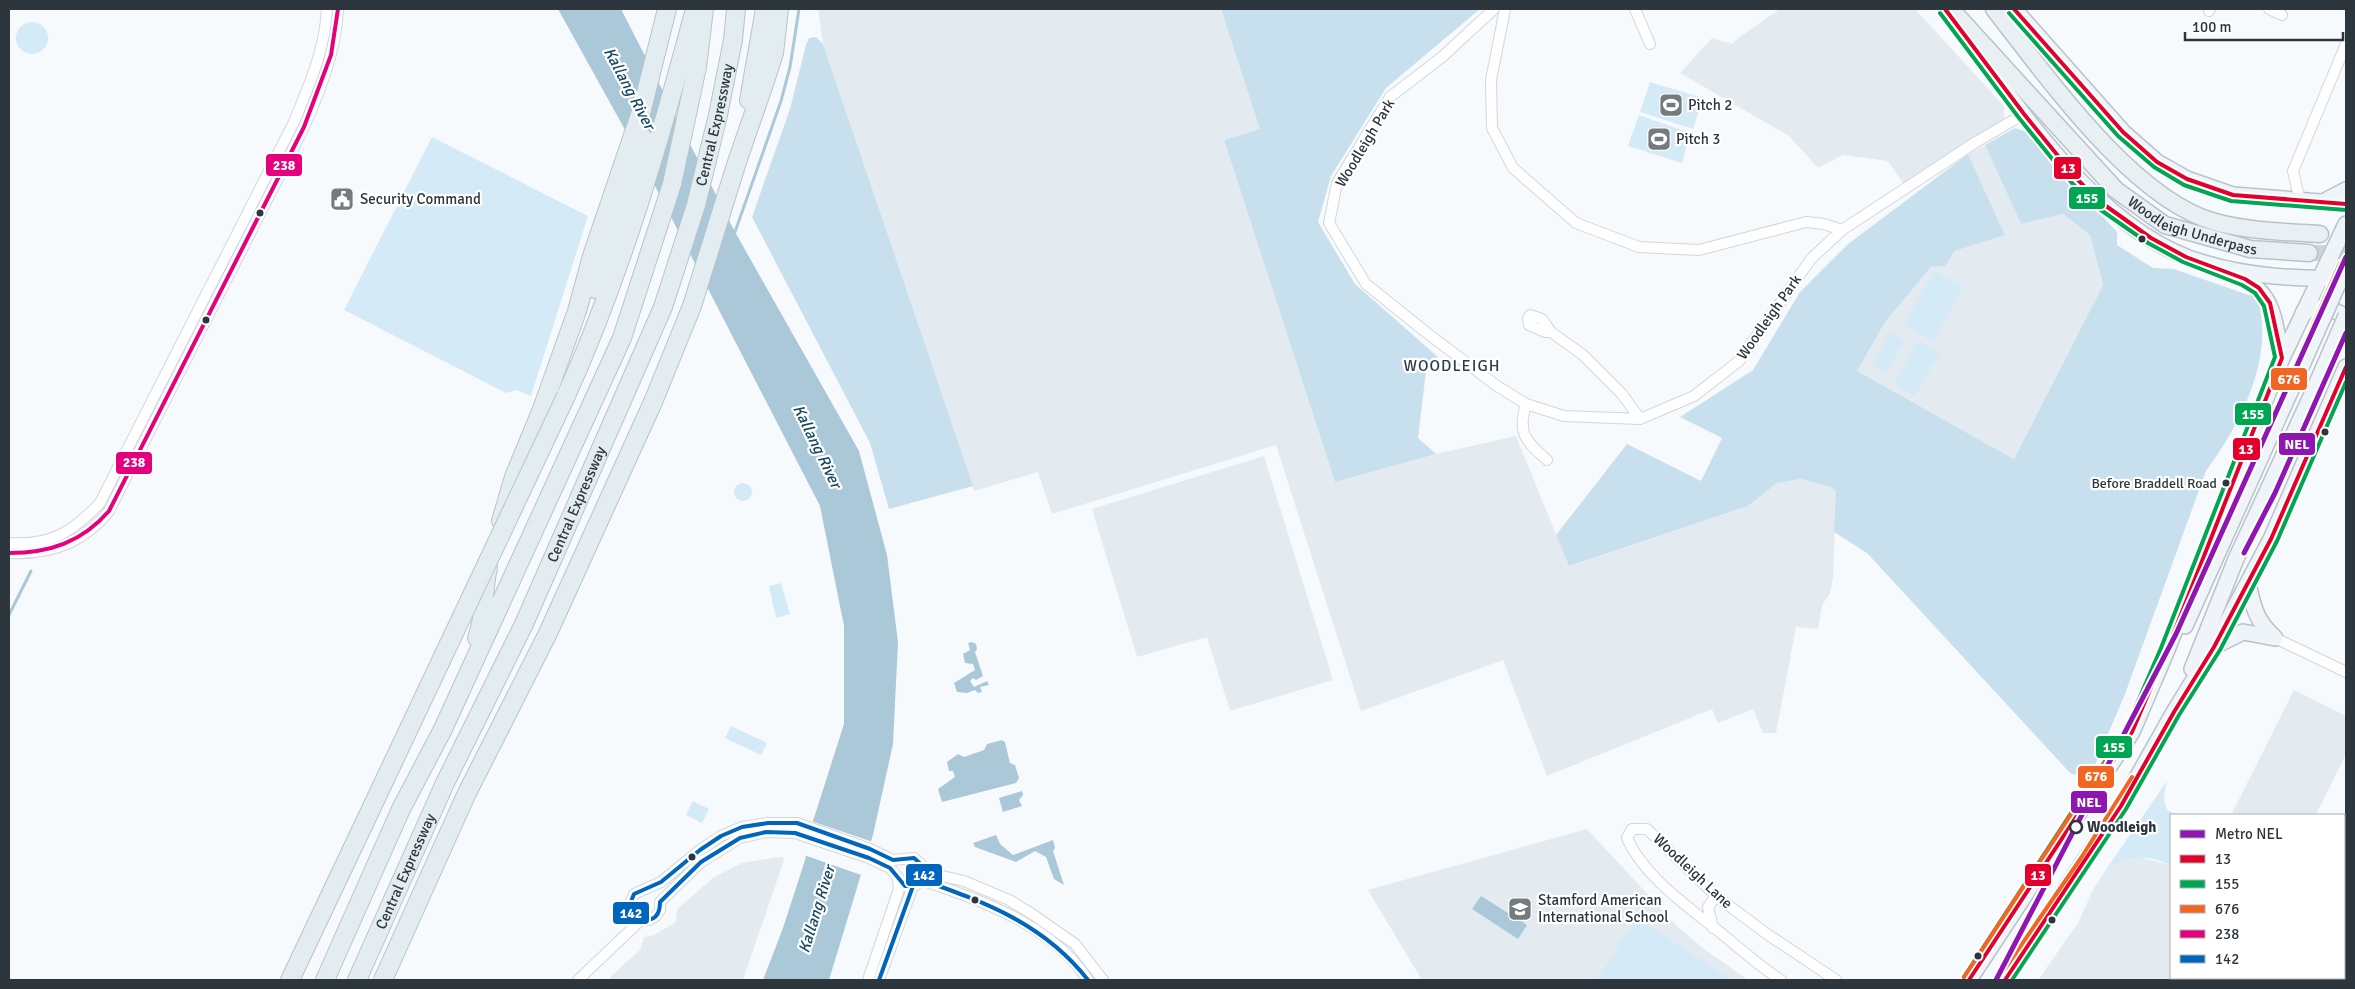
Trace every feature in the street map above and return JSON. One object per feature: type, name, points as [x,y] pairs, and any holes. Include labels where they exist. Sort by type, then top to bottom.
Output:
[{"type":"highway","points":[[664,41],[667,9]]},
{"type":"highway","points":[[290,980],[574,380],[642,109],[676,9]]},
{"type":"highway","points":[[443,729],[445,710],[482,626],[484,582],[514,477],[559,363],[604,261],[678,71],[695,9]]},
{"type":"highway","name":"Central Expressway","points":[[325,980],[401,809],[443,729],[607,374],[645,271],[672,184],[698,67],[704,9]]},
{"type":"highway","name":"Central Expressway","points":[[357,980],[446,783],[524,624],[668,293],[696,205],[718,115],[733,40],[736,9]]},
{"type":"highway","points":[[733,40],[742,9]]},
{"type":"highway","points":[[737,162],[764,9]]},
{"type":"highway","points":[[383,980],[466,795],[548,633],[652,402],[692,306],[737,162],[774,53],[780,9]]},
{"type":"highway","name":"Woodleigh Underpass","points":[[1951,9],[2116,190],[2165,225],[2250,249],[2309,253]]},
{"type":"highway","name":"Woodleigh Underpass","points":[[1994,9],[2079,117],[2129,167],[2177,206],[2214,222],[2271,231],[2320,234]]},
{"type":"main road","points":[[1945,9],[2024,114],[2076,178],[2099,201],[2151,238],[2202,263],[2244,279],[2259,288],[2270,303],[2282,358]]},
{"type":"main road","points":[[2014,9],[2123,132],[2157,162],[2187,179],[2233,196],[2346,204]]},
{"type":"main road","points":[[2322,202],[2346,190]]},
{"type":"main road","points":[[2132,732],[2167,650],[2247,441],[2282,358],[2346,224]]},
{"type":"main road","points":[[2319,279],[2335,262],[2346,241]]},
{"type":"main road","points":[[2202,263],[2280,278],[2346,278]]},
{"type":"main road","points":[[1969,980],[2132,732],[2194,608],[2346,266]]},
{"type":"main road","points":[[2174,712],[2236,560],[2346,317],[2324,308],[2314,307],[2303,313]]},
{"type":"main road","points":[[2005,980],[2121,806],[2174,712],[2214,647],[2271,539],[2346,367]]},
{"type":"main road","points":[[2248,584],[2256,617],[2262,626],[2275,638]]},
{"type":"main road","points":[[2214,647],[2243,632],[2275,638]]},
{"type":"street","points":[[9,543],[38,542],[57,537],[83,520],[100,503],[294,122],[315,73],[325,34],[327,9]]},
{"type":"street","points":[[9,553],[44,552],[70,544],[98,525],[109,511],[304,127],[326,76],[332,54],[338,9]]},
{"type":"street","name":"Woodleigh Park","points":[[1494,9],[1442,57],[1390,97],[1337,183],[1329,223],[1366,284],[1497,386],[1526,404],[1564,416],[1640,419],[1694,396],[1739,361],[1810,259],[1842,230],[1976,142],[2024,114]]},
{"type":"street","points":[[1505,9],[1491,80],[1492,128],[1513,168],[1576,223],[1639,247],[1699,250],[1806,222],[1824,224],[1842,230]]},
{"type":"street","points":[[1635,9],[1650,44]]},
{"type":"street","points":[[2269,9],[2282,14]]},
{"type":"street","points":[[2300,201],[2292,171],[2346,44]]},
{"type":"street","points":[[1552,332],[1583,355],[1622,394],[1640,419]]},
{"type":"street","points":[[1526,404],[1523,426],[1526,441],[1547,460]]},
{"type":"street","points":[[2275,638],[2346,672]]},
{"type":"street","points":[[646,890],[656,895],[660,902],[660,910],[656,916],[649,920],[641,920],[631,913],[630,904],[634,894],[661,882],[700,850],[721,836],[742,827],[768,823],[796,828],[870,849],[896,869],[905,886],[913,886]]},
{"type":"street","name":"Woodleigh Lane","points":[[1781,980],[1762,968],[1676,897],[1633,851],[1627,838],[1632,829],[1639,827],[1647,829],[1716,896],[1767,934],[1836,980]]},
{"type":"street","points":[[660,902],[701,862],[740,838],[796,828]]},
{"type":"street","points":[[896,869],[910,858],[918,860],[923,876],[982,902],[1023,923],[1061,947],[1088,980]]},
{"type":"street","points":[[868,980],[899,890],[896,869]]},
{"type":"street","points":[[879,980],[913,886],[923,876]]},
{"type":"street","points":[[923,876],[964,881],[1017,905],[1068,938],[1090,961],[1103,980]]},
{"type":"street","points":[[1713,928],[1708,908],[1716,896]]},
{"type":"street","points":[[578,980],[641,920]]},
{"type":"shaded area","points":[[818,9],[1221,9],[1261,129],[1224,140],[1335,482],[1436,454],[1516,436],[1569,566],[1748,506],[1777,483],[1801,479],[1831,487],[1836,491],[1836,496],[1833,578],[1830,594],[1822,605],[1818,629],[1796,627],[1776,733],[1763,733],[1753,709],[1718,723],[1712,709],[1547,776],[1503,660],[1361,711],[1276,445],[1052,514],[1038,472],[974,491],[823,44]]},
{"type":"shaded area","points":[[1221,9],[1480,9],[1386,88],[1331,176],[1318,222],[1355,284],[1438,357],[1427,363],[1418,438],[1436,454],[1335,482],[1224,140],[1260,129]]},
{"type":"shaded area","points":[[1780,9],[1915,9],[2004,106],[2004,123],[1903,183],[1888,161],[1843,155],[1818,168],[1789,136],[1680,73],[1712,38],[1733,44],[1737,39]]},
{"type":"shaded area","points":[[32,22],[44,26],[48,38],[44,50],[32,54],[20,50],[16,38],[20,26]]},
{"type":"shaded area","points":[[816,37],[823,44],[973,486],[889,509],[870,443],[752,217],[790,109],[806,45],[809,38]]},
{"type":"shaded area","name":"Pitch 2","points":[[1650,82],[1703,98],[1693,129],[1640,112]]},
{"type":"shaded area","name":"Pitch 3","points":[[1639,115],[1690,133],[1682,163],[1628,146]]},
{"type":"shaded area","points":[[2015,128],[2024,131],[2117,232],[2117,245],[2153,268],[2174,269],[2257,298],[2262,320],[2262,343],[2251,389],[2231,432],[2206,471],[2125,694],[2091,774],[2084,778],[2070,773],[1867,553],[1834,532],[1836,491],[1831,487],[1801,479],[1777,483],[1748,506],[1569,566],[1556,535],[1627,444],[1701,481],[1722,438],[1680,417],[1753,370],[1800,292],[1848,244],[1968,154],[2005,235],[1955,251],[1945,266],[1931,267],[1885,322],[1857,371],[2014,459],[2103,285],[2090,235],[2063,214],[2021,224],[1985,145]]},
{"type":"shaded area","points":[[432,137],[588,216],[531,396],[516,390],[506,393],[344,310]]},
{"type":"shaded area","points":[[1985,145],[2021,224],[2063,214],[2090,235],[2103,285],[2014,459],[1857,371],[1885,322],[1931,267],[1945,266],[1955,251],[2005,235],[1968,154]]},
{"type":"shaded area","points":[[1934,271],[1963,287],[1933,341],[1904,325]]},
{"type":"shaded area","points":[[1890,332],[1905,341],[1886,372],[1872,364]]},
{"type":"shaded area","points":[[1918,341],[1940,353],[1915,396],[1894,384]]},
{"type":"shaded area","points":[[1264,456],[1333,680],[1230,711],[1207,637],[1137,657],[1092,509]]},
{"type":"shaded area","points":[[739,483],[747,483],[752,488],[750,499],[739,501],[734,496],[734,488]]},
{"type":"shaded area","points":[[781,583],[790,614],[776,618],[769,586]]},
{"type":"shaded area","points":[[2294,690],[2346,716],[2346,754],[2316,814],[2232,814]]},
{"type":"shaded area","points":[[731,726],[767,743],[761,755],[725,738]]},
{"type":"shaded area","points":[[2167,781],[2164,796],[2167,810],[2176,814],[2170,814],[2170,865],[2153,859],[2137,858],[2121,861],[2105,871]]},
{"type":"shaded area","points":[[693,801],[709,809],[702,823],[686,815]]},
{"type":"shaded area","name":"Stamford American International School","points":[[1587,829],[1679,928],[1704,949],[1748,980],[1422,980],[1368,890]]},
{"type":"shaded area","points":[[783,857],[784,860],[743,980],[614,980],[609,978],[640,950],[644,937],[654,935],[676,922],[677,909],[713,878],[742,863]]},
{"type":"shaded area","points":[[2139,857],[2170,865],[2170,979],[2345,979],[2345,950],[2346,980],[2038,980],[2078,923],[2093,890],[2105,871],[2120,860]]},
{"type":"shaded area","points":[[1637,918],[1729,978],[1727,980],[1596,980]]},
{"type":"water","name":"Kallang River","points":[[558,9],[621,9],[735,232],[859,451],[887,555],[898,642],[893,744],[873,835],[829,980],[763,980],[783,928],[805,860],[813,821],[844,724],[844,626],[820,506],[639,155]]},
{"type":"water","points":[[968,643],[976,644],[977,649],[975,652],[983,676],[976,680],[973,678],[970,681],[974,687],[987,681],[989,685],[980,687],[982,692],[978,693],[975,690],[967,693],[957,692],[954,683],[975,670],[973,664],[965,663],[963,654],[970,650]]},
{"type":"water","points":[[1002,740],[1005,742],[1010,763],[1015,765],[1019,778],[1016,783],[942,802],[938,789],[955,777],[953,771],[949,771],[947,762],[958,754],[964,757],[984,750],[987,744]]},
{"type":"water","points":[[1022,791],[1023,795],[1019,800],[1022,806],[1003,812],[999,798]]},
{"type":"water","points":[[996,835],[1000,844],[1013,855],[1053,840],[1055,848],[1053,851],[1064,885],[1054,879],[1046,857],[1035,851],[1016,862],[975,847],[973,843]]},
{"type":"water","points":[[1481,896],[1527,925],[1518,939],[1472,909]]},
{"type":"pier","points":[[811,821],[873,842],[864,876],[804,855]]},
{"type":"waterway","points":[[735,232],[781,101],[790,67],[799,9]]},
{"type":"waterway","points":[[9,615],[31,571]]},
{"type":"tunnel","points":[[2309,253],[2346,253]]},
{"type":"metro line","name":"NEL","points":[[1996,980],[2176,634],[2346,257]]},
{"type":"metro line","name":"NEL","points":[[2244,553],[2275,493],[2346,333]]},
{"type":"transit line","name":"238","points":[[9,553],[38,551],[64,544],[88,531],[109,511],[304,127],[331,55],[338,9]]},
{"type":"transit line","name":"13","points":[[1945,9],[2024,114],[2076,178],[2099,201],[2151,238],[2186,257],[2245,279],[2259,288],[2270,303],[2282,358],[2167,650],[2132,732],[1969,980]]},
{"type":"transit line","name":"13","points":[[2014,9],[2123,132],[2157,162],[2187,179],[2233,195],[2346,204]]},
{"type":"transit line","name":"155","points":[[1940,13],[2019,118],[2071,182],[2095,206],[2148,243],[2183,262],[2242,285],[2255,293],[2264,306],[2275,357],[2161,648],[2126,729],[1964,977]]},
{"type":"transit line","name":"155","points":[[2009,13],[2118,136],[2154,167],[2184,185],[2231,201],[2346,210]]},
{"type":"transit line","name":"676","points":[[1964,977],[2127,729],[2189,605],[2340,263]]},
{"type":"transit line","name":"13","points":[[2005,980],[2121,806],[2174,712],[2214,647],[2271,539],[2346,367]]},
{"type":"transit line","name":"155","points":[[2012,980],[2126,809],[2179,715],[2220,650],[2277,541],[2346,382]]},
{"type":"transit line","name":"676","points":[[2000,976],[2081,858],[2132,777]]},
{"type":"transit line","name":"142","points":[[768,823],[797,823],[870,849],[893,860],[914,858],[924,867],[924,876],[916,885],[905,886],[890,868],[869,858],[795,833],[766,832],[740,838],[701,862],[660,902],[655,917],[646,919],[631,913],[630,904],[634,894],[661,882],[700,850],[721,836],[742,827],[768,823]]},
{"type":"transit line","name":"142","points":[[922,880],[969,897],[1033,930],[1053,944],[1088,980]]},
{"type":"transit line","name":"142","points":[[879,980],[913,886]]},
{"type":"place","name":"Pitch 2","points":[[1671,105]]},
{"type":"place","name":"Pitch 3","points":[[1659,139]]},
{"type":"place","name":"Security Command","points":[[342,199]]},
{"type":"place","name":"Before Braddell Road","points":[[2226,483]]},
{"type":"place","name":"Woodleigh","points":[[2076,827]]},
{"type":"place","name":"Stamford American International School","points":[[1520,909]]},
{"type":"district","name":"WOODLEIGH","points":[[1452,365]]}]
